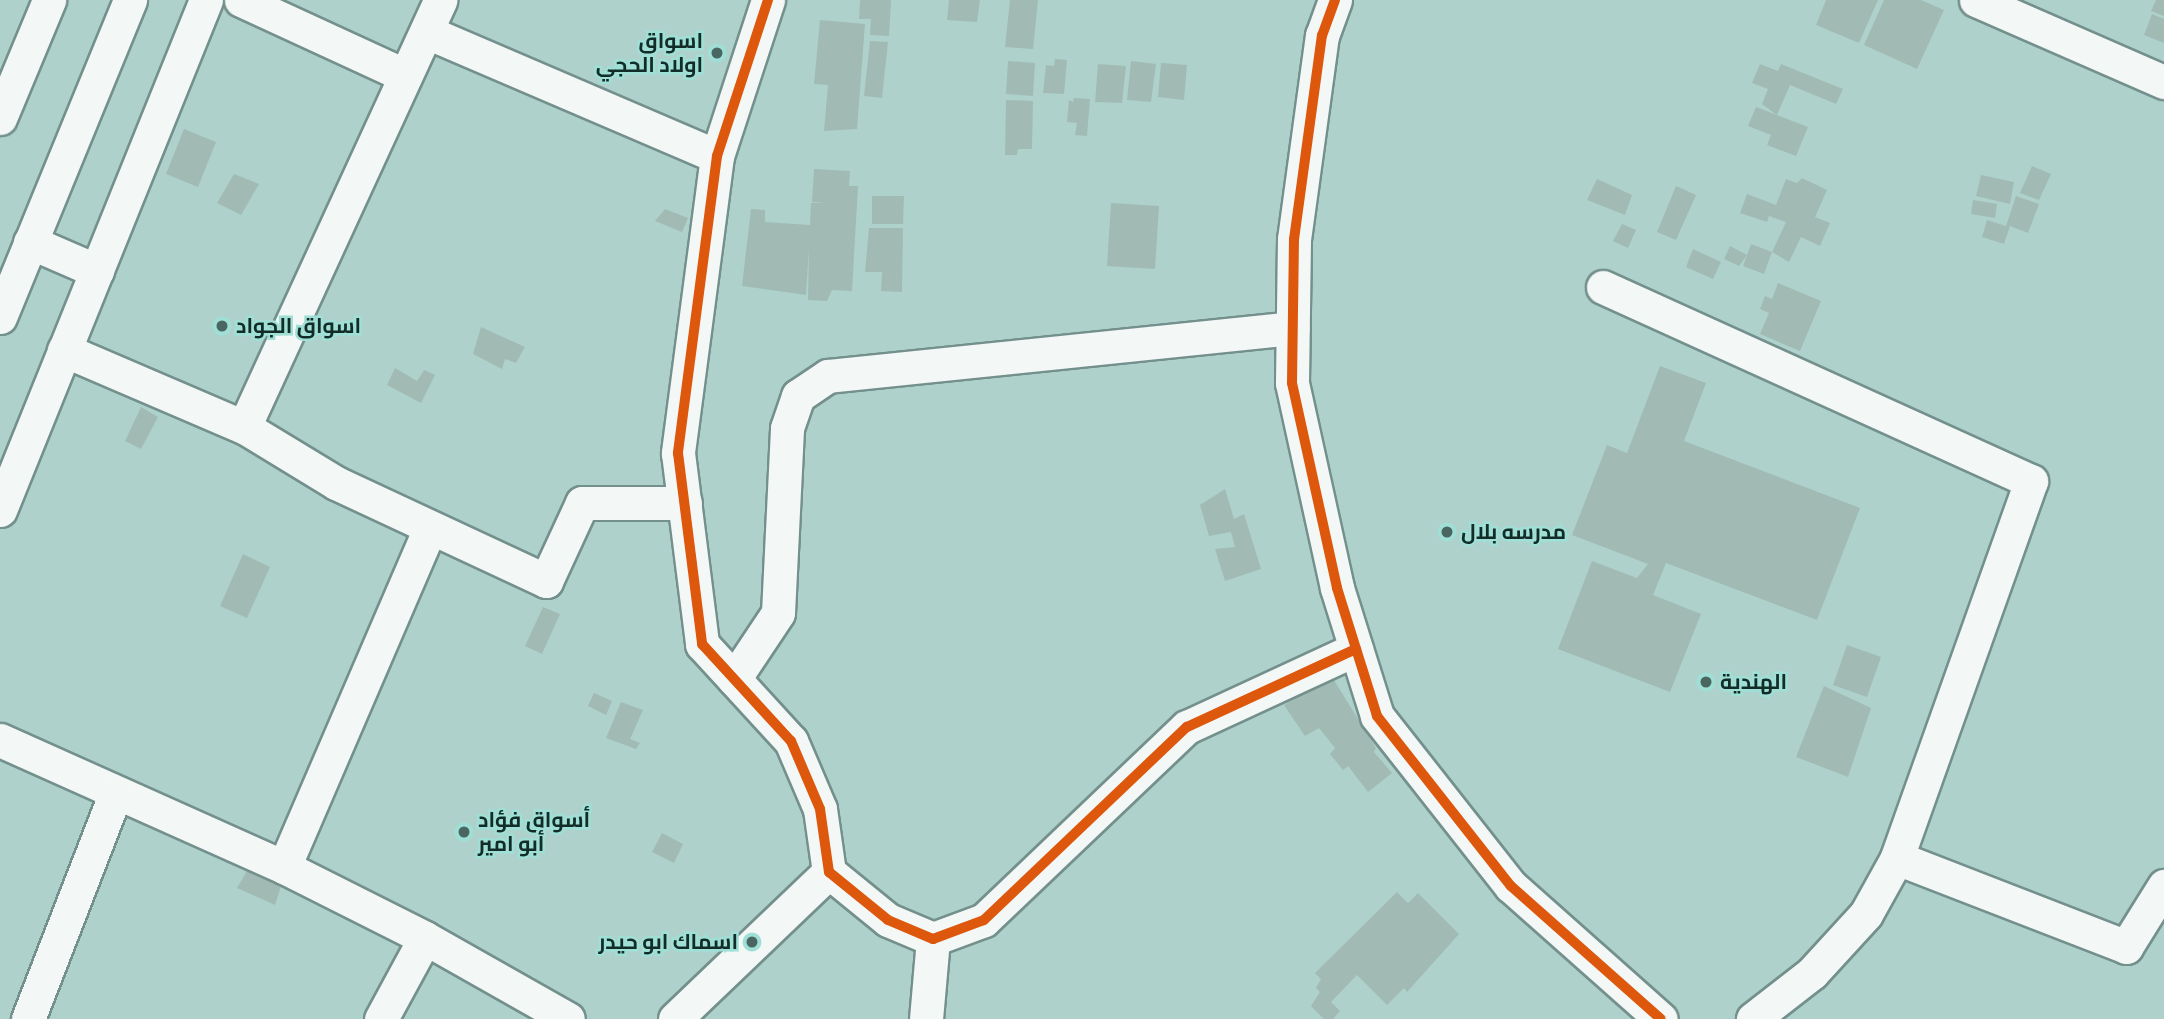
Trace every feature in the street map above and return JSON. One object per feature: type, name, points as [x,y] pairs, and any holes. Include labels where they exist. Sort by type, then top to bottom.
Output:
[{"type":"street","points":[[0,118],[49,0]]},
{"type":"street","points":[[0,317],[130,0]]},
{"type":"street","points":[[0,510],[206,0]]},
{"type":"street","points":[[241,0],[404,75]]},
{"type":"street","points":[[244,427],[440,0]]},
{"type":"street","points":[[768,0],[717,156],[678,453],[702,644],[791,740],[820,809],[829,872],[888,920],[933,939],[984,920],[1188,727],[1356,649]]},
{"type":"street","points":[[1335,0],[1322,35],[1296,226],[1292,383],[1337,589],[1377,716],[1511,886],[1661,1019]]},
{"type":"street","points":[[1976,0],[2164,82]]},
{"type":"street","points":[[427,32],[717,156]]},
{"type":"street","points":[[30,242],[97,271]]},
{"type":"street","points":[[1604,287],[2031,481],[1897,858],[1866,915],[1812,973],[1753,1019]]},
{"type":"street","points":[[734,679],[778,613],[787,428],[798,396],[828,376],[1293,328]]},
{"type":"street","points":[[64,350],[244,427],[336,483],[429,530],[545,580],[582,503],[685,503]]},
{"type":"street","points":[[285,867],[429,530]]},
{"type":"street","points":[[0,740],[285,867],[425,937],[568,1019]]},
{"type":"street","points":[[28,1019],[116,792]]},
{"type":"street","points":[[1897,858],[2126,947],[2164,886]]},
{"type":"street","points":[[675,1019],[829,872]]},
{"type":"street","points":[[381,1019],[425,937]]},
{"type":"street","points":[[926,1019],[933,939]]},
{"type":"building","points":[[860,0],[891,0],[889,36],[870,35],[871,19],[859,19]]},
{"type":"building","points":[[949,0],[980,0],[977,22],[947,20]]},
{"type":"building","points":[[1010,0],[1038,0],[1033,49],[1005,47]]},
{"type":"building","points":[[1826,0],[1878,0],[1859,43],[1816,25]]},
{"type":"building","points":[[1884,0],[1921,0],[1944,10],[1917,69],[1864,45]]},
{"type":"building","points":[[2156,0],[2164,0],[2164,16],[2151,11]]},
{"type":"building","points":[[2152,14],[2164,19],[2164,43],[2144,35]]},
{"type":"building","points":[[820,20],[865,24],[857,129],[824,131],[828,85],[814,84]]},
{"type":"building","points":[[870,41],[888,42],[882,98],[864,96]]},
{"type":"building","points":[[1055,59],[1067,60],[1064,94],[1043,93],[1046,65],[1054,66]]},
{"type":"building","points":[[1008,61],[1035,63],[1033,96],[1006,94]]},
{"type":"building","points":[[1131,61],[1156,64],[1151,102],[1127,100]]},
{"type":"building","points":[[1161,63],[1187,65],[1184,100],[1158,97]]},
{"type":"building","points":[[1098,64],[1126,66],[1122,103],[1095,102]]},
{"type":"building","points":[[1760,64],[1778,71],[1781,64],[1843,89],[1836,104],[1790,85],[1777,115],[1762,104],[1768,89],[1752,83]]},
{"type":"building","points":[[1074,98],[1090,99],[1087,136],[1075,135],[1077,123],[1067,122],[1069,100],[1073,102]]},
{"type":"building","points":[[1006,100],[1033,101],[1032,149],[1018,149],[1017,155],[1005,155]]},
{"type":"building","points":[[1756,107],[1808,127],[1796,156],[1767,145],[1771,135],[1748,126]]},
{"type":"building","points":[[184,129],[216,142],[198,187],[166,174]]},
{"type":"building","points":[[2032,166],[2051,174],[2039,200],[2020,193]]},
{"type":"building","points":[[814,169],[850,171],[849,186],[858,186],[852,291],[832,290],[827,301],[808,300],[809,248],[806,295],[742,286],[751,209],[765,210],[765,222],[810,225],[811,203],[825,203],[812,202]]},
{"type":"building","points":[[234,174],[259,184],[241,215],[217,203]]},
{"type":"building","points":[[1981,175],[2014,182],[2010,204],[1976,196]]},
{"type":"building","points":[[1802,178],[1827,190],[1815,217],[1830,223],[1820,246],[1801,237],[1789,262],[1772,252],[1786,222],[1769,216],[1767,222],[1740,213],[1747,194],[1776,205],[1786,179],[1797,183]]},
{"type":"building","points":[[1597,179],[1632,195],[1625,215],[1587,200]]},
{"type":"building","points":[[1676,186],[1696,195],[1676,240],[1657,232]]},
{"type":"building","points":[[872,196],[904,196],[903,224],[872,224]]},
{"type":"building","points":[[2016,196],[2039,204],[2028,233],[2010,226],[2004,244],[1982,237],[1987,220],[2006,226]]},
{"type":"building","points":[[1973,200],[1997,204],[1995,218],[1971,214]]},
{"type":"building","points":[[1111,203],[1159,206],[1155,269],[1107,266]]},
{"type":"building","points":[[665,209],[688,218],[682,232],[655,221]]},
{"type":"building","points":[[1622,224],[1636,230],[1628,248],[1613,241]]},
{"type":"building","points":[[869,228],[903,228],[902,292],[881,291],[882,272],[865,272]]},
{"type":"building","points":[[1751,244],[1772,252],[1764,274],[1743,266]]},
{"type":"building","points":[[1730,246],[1747,255],[1739,266],[1724,259]]},
{"type":"building","points":[[1693,249],[1721,262],[1713,279],[1686,267]]},
{"type":"building","points":[[1778,283],[1821,301],[1800,351],[1760,334],[1769,313],[1760,309],[1765,296],[1772,299]]},
{"type":"building","points":[[481,327],[525,347],[516,363],[505,359],[502,369],[473,354]]},
{"type":"building","points":[[1660,366],[1706,383],[1684,441],[1860,508],[1817,620],[1666,563],[1653,595],[1701,614],[1670,692],[1558,649],[1592,561],[1637,578],[1648,564],[1572,535],[1607,445],[1627,453]]},
{"type":"building","points":[[395,368],[417,381],[424,370],[435,375],[421,403],[387,385]]},
{"type":"building","points":[[141,407],[158,417],[141,449],[125,441]]},
{"type":"building","points":[[1225,489],[1234,519],[1244,514],[1261,569],[1225,581],[1215,549],[1235,547],[1231,532],[1209,536],[1200,505]]},
{"type":"building","points":[[243,554],[270,567],[247,618],[220,606]]},
{"type":"building","points":[[543,607],[560,614],[542,654],[525,646]]},
{"type":"building","points":[[1847,645],[1881,657],[1867,697],[1833,685]]},
{"type":"building","points":[[1332,677],[1376,748],[1374,752],[1392,773],[1368,792],[1348,766],[1343,770],[1330,754],[1335,748],[1319,728],[1305,736],[1284,705]]},
{"type":"building","points":[[1824,686],[1871,708],[1848,777],[1796,757]]},
{"type":"building","points":[[594,693],[612,701],[606,715],[588,706]]},
{"type":"building","points":[[621,702],[643,710],[630,739],[640,743],[636,749],[606,738]]},
{"type":"building","points":[[662,833],[683,844],[674,863],[652,852]]},
{"type":"building","points":[[251,864],[284,877],[275,905],[237,888]]},
{"type":"building","points":[[1397,892],[1408,903],[1418,893],[1459,934],[1407,992],[1404,988],[1387,1005],[1357,975],[1331,1002],[1340,1011],[1333,1019],[1324,1019],[1311,1006],[1320,992],[1316,988],[1321,979],[1315,973]]},
{"type":"cycle path","points":[[768,0],[717,156],[678,453],[702,644],[791,741],[820,809],[829,872],[888,920],[933,939],[984,920],[1187,727],[1356,649]]},
{"type":"cycle path","points":[[1335,0],[1322,35],[1294,239],[1292,383],[1337,588],[1377,716],[1511,886],[1661,1019]]},
{"type":"place","name":"اسواق اولاد الحجي","points":[[717,53]]},
{"type":"place","name":"اسواق الجواد","points":[[222,326]]},
{"type":"place","name":"مدرسه بلال","points":[[1447,532]]},
{"type":"place","name":"الهندية","points":[[1706,682]]},
{"type":"place","name":"أسواق فؤاد أبو امير","points":[[464,832]]},
{"type":"place","name":"اسماك ابو حيدر","points":[[752,942]]}]
